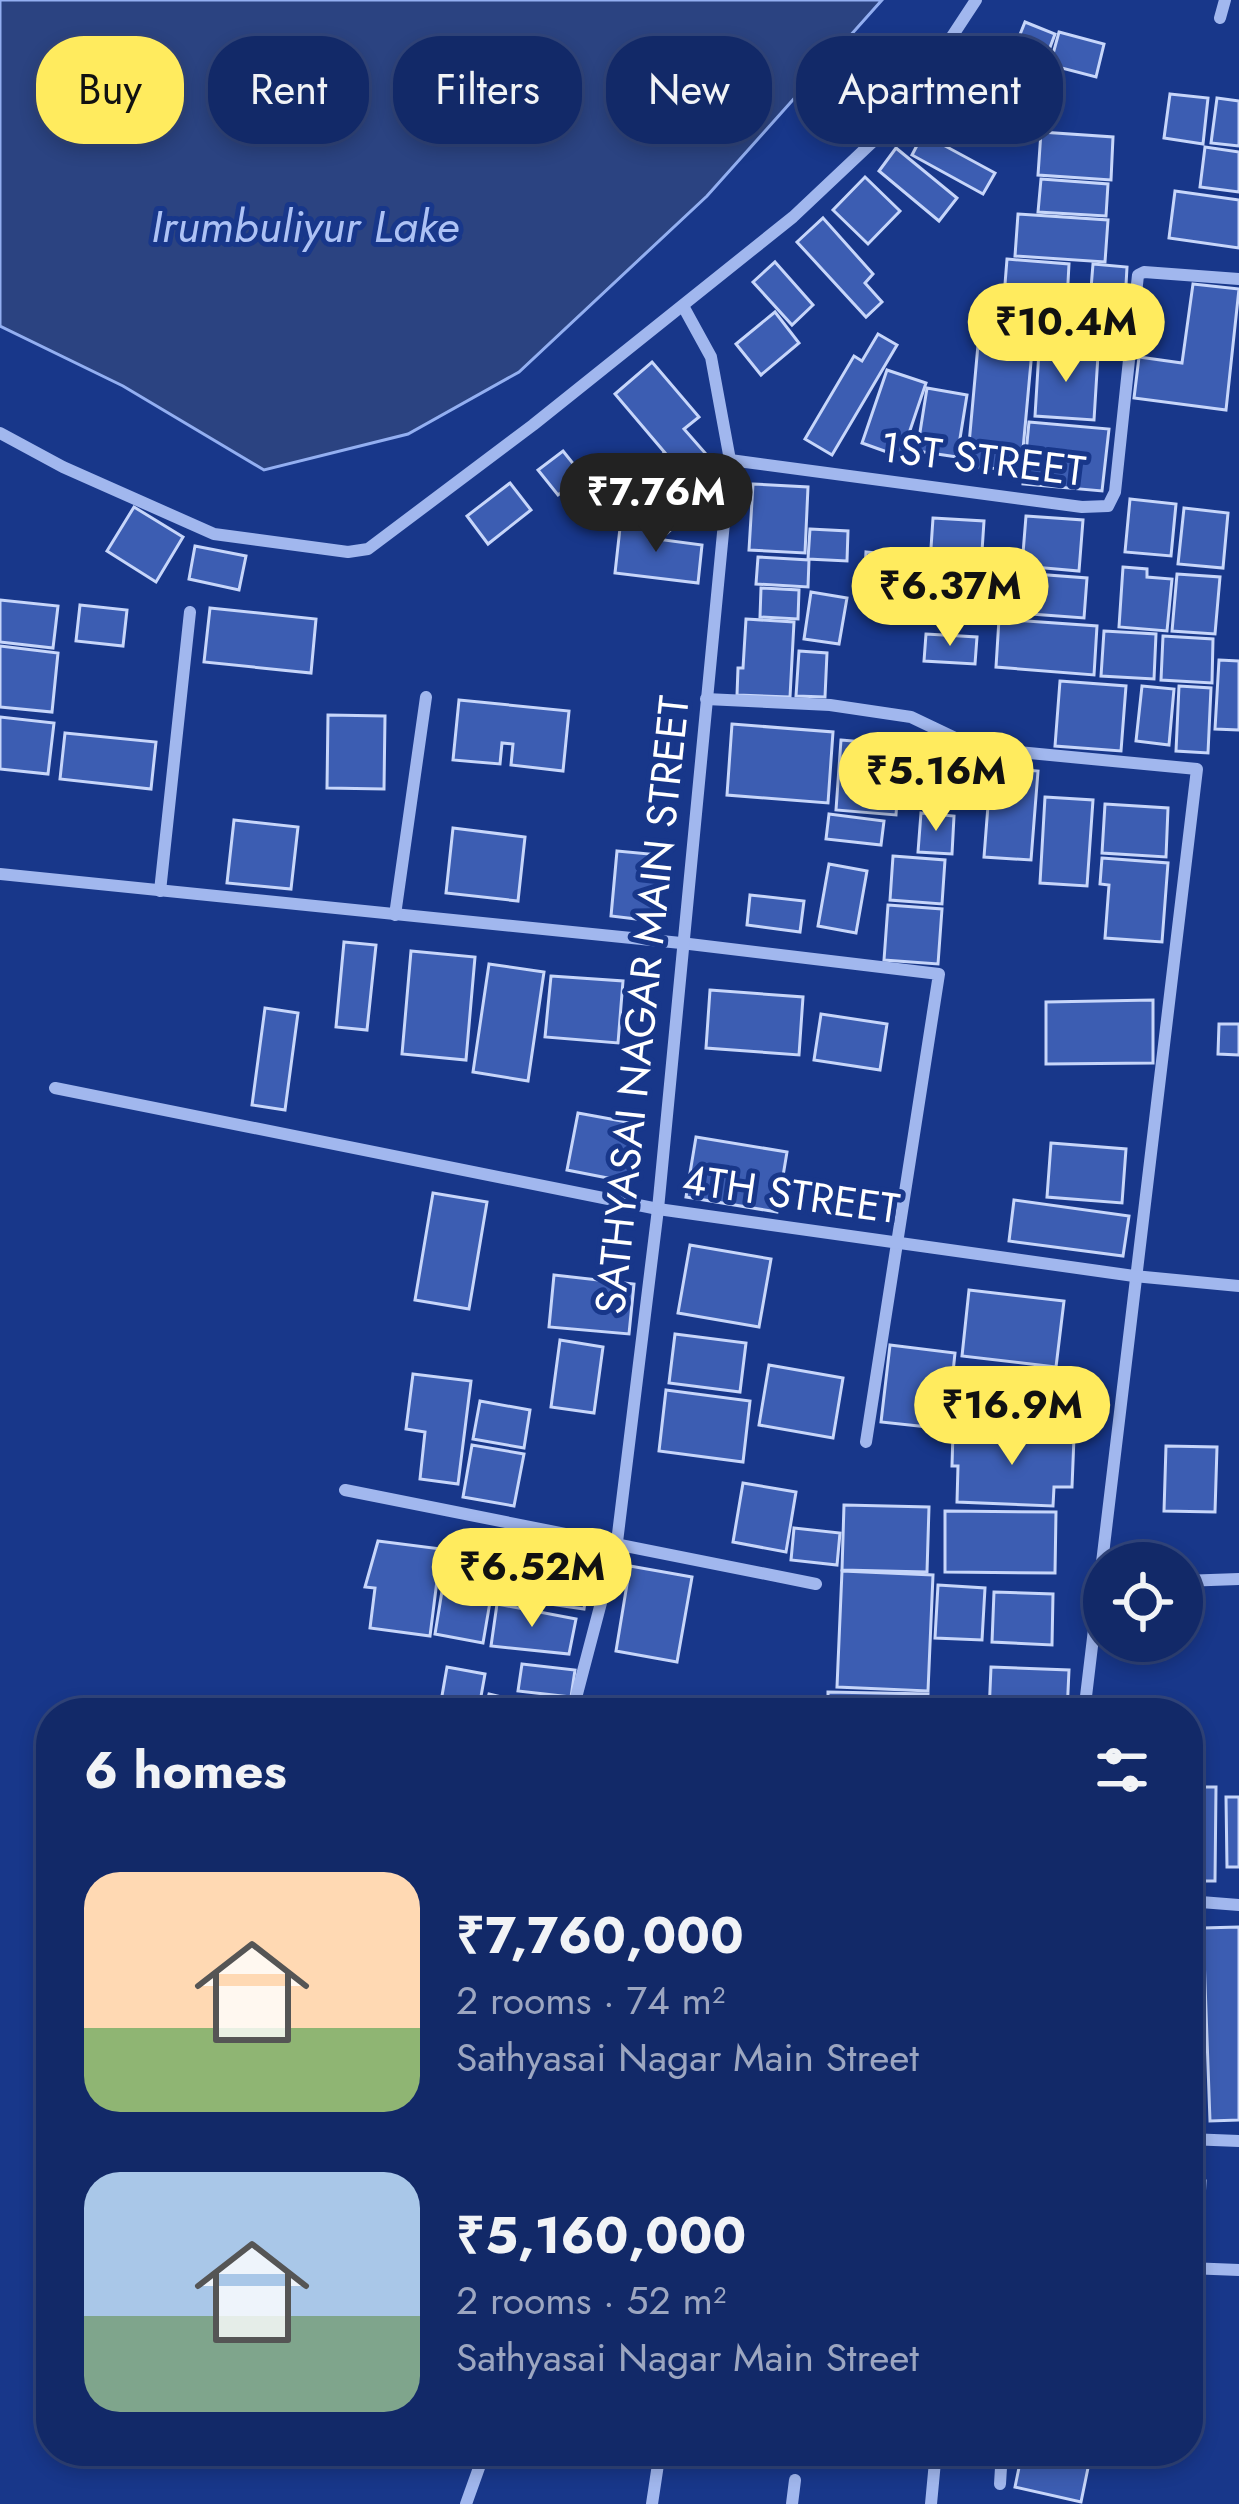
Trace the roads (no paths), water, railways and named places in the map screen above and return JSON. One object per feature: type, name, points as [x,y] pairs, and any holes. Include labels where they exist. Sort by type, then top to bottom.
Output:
[{"type":"street","points":[[0,433],[63,467],[214,534],[348,552],[368,549],[793,217],[899,117],[976,0]]},
{"type":"street","points":[[1220,18],[1225,0]]},
{"type":"street","name":"1ST STREET","points":[[730,460],[1082,507],[1108,506],[1115,492],[1138,275],[1239,279]]},
{"type":"street","name":"SATHYASAI NAGAR MAIN STREET","points":[[576,1698],[617,1542],[658,1209],[730,460],[711,357],[683,306]]},
{"type":"street","points":[[160,891],[190,613]]},
{"type":"street","points":[[395,915],[426,697]]},
{"type":"street","points":[[706,699],[871,711],[911,717],[976,748],[1197,769],[1106,1542]]},
{"type":"street","points":[[0,874],[939,974],[866,1442]]},
{"type":"street","name":"4TH STREET","points":[[55,1088],[658,1209],[1134,1276],[1239,1286]]},
{"type":"street","points":[[345,1490],[816,1584]]},
{"type":"street","points":[[1203,1581],[1239,1579]]},
{"type":"street","points":[[1086,1698],[1091,1662]]},
{"type":"street","points":[[1203,1902],[1239,1905]]},
{"type":"street","points":[[1203,2139],[1239,2141]]},
{"type":"street","points":[[1203,2269],[1239,2270]]},
{"type":"street","points":[[466,2504],[480,2466]]},
{"type":"street","points":[[652,2504],[658,2466]]},
{"type":"street","points":[[931,2504],[935,2466]]},
{"type":"street","points":[[1000,2484],[1001,2466]]},
{"type":"street","points":[[792,2504],[795,2480]]},
{"type":"water","name":"Irumbuliyur Lake","points":[[0,0],[882,0],[850,36],[796,36],[796,96],[772,123],[772,36],[606,36],[606,144],[753,144],[707,196],[519,372],[408,434],[264,470],[123,386],[0,326]]}]
